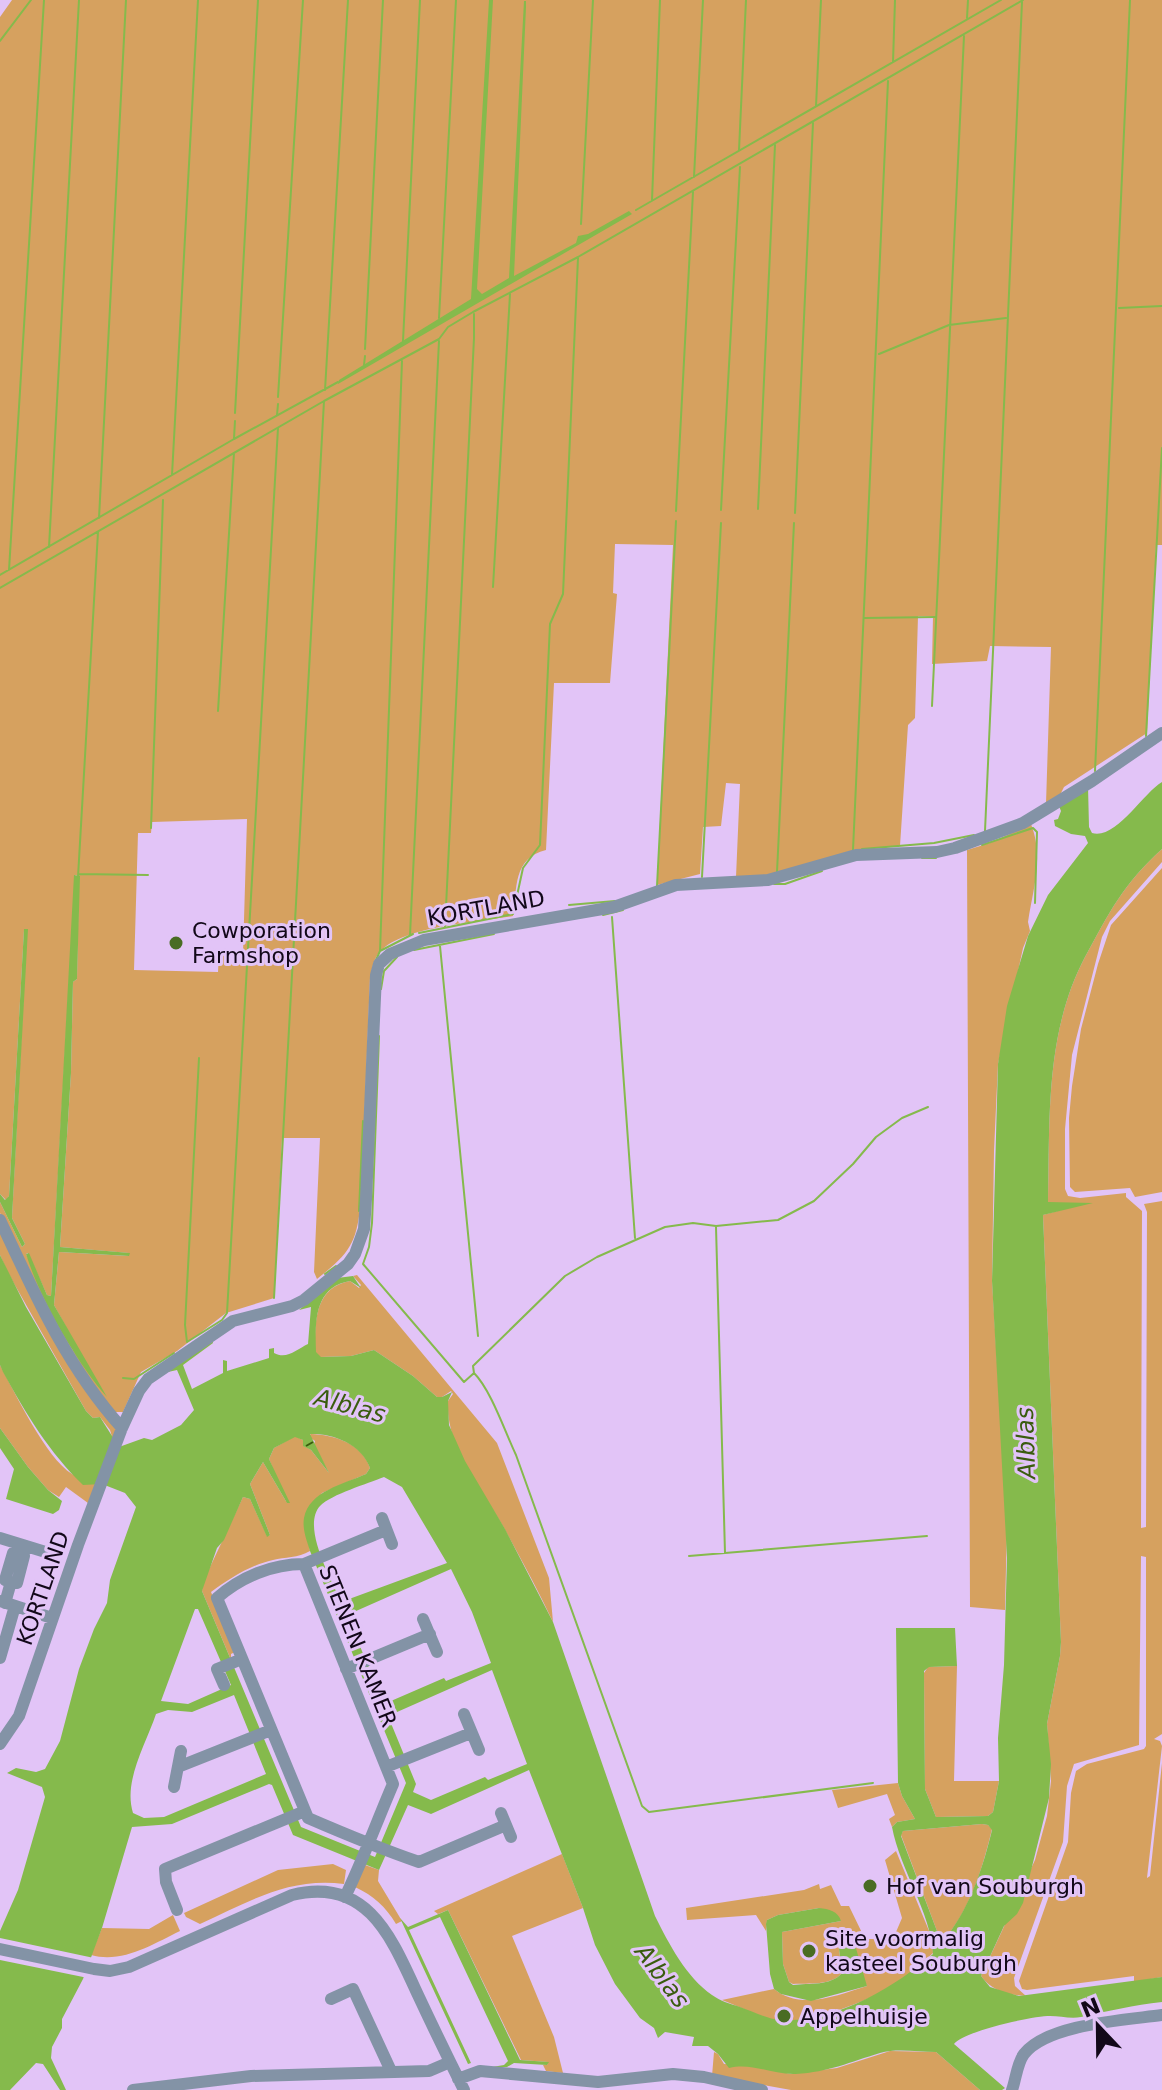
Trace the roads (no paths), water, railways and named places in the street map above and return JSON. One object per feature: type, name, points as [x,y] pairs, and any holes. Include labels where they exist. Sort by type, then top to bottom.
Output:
[{"type":"street","name":"KORTLAND","points":[[0,1744],[19,1716],[52,1618],[139,1391],[148,1379],[233,1321],[304,1300],[348,1264],[355,1254],[364,1229],[376,975],[379,964],[390,954],[424,940],[614,907],[676,885],[768,880],[856,855],[937,852],[955,848],[1023,823],[1162,733]]},
{"type":"street","points":[[0,1220],[44,1313],[75,1369],[120,1434]]},
{"type":"street","points":[[304,1564],[384,1524],[392,1544]]},
{"type":"street","points":[[0,1538],[52,1554]]},
{"type":"street","points":[[0,1658],[11,1582],[17,1583],[24,1556],[22,1545]]},
{"type":"street","name":"STENEN KAMER","points":[[301,1813],[217,1598],[251,1575],[290,1564],[304,1564],[390,1765],[393,1784],[370,1847],[345,1897]]},
{"type":"street","points":[[7,1603],[52,1618]]},
{"type":"street","points":[[423,1619],[437,1652]]},
{"type":"street","points":[[350,1667],[430,1634]]},
{"type":"street","points":[[224,1685],[217,1669],[240,1660]]},
{"type":"street","points":[[464,1714],[479,1750]]},
{"type":"street","points":[[178,1767],[268,1732]]},
{"type":"street","points":[[390,1765],[471,1733]]},
{"type":"street","points":[[174,1787],[181,1751]]},
{"type":"street","points":[[165,1869],[301,1813],[370,1847],[419,1862],[506,1825]]},
{"type":"street","points":[[165,1854],[166,1882],[177,1910]]},
{"type":"street","points":[[0,1949],[110,1971],[129,1967],[292,1895],[326,1892],[363,1906],[388,1933],[461,2084],[477,2071],[598,2082],[673,2074],[762,2090]]},
{"type":"street","points":[[331,1999],[353,1989],[391,2071]]},
{"type":"street","points":[[1012,2090],[1025,2053],[1036,2042],[1098,2024],[1162,2015]]},
{"type":"street","points":[[133,2090],[251,2076],[429,2071],[450,2062]]},
{"type":"water","points":[[489,0],[493,0],[477,289],[482,294],[509,278],[524,1],[514,276],[576,243],[578,236],[588,234],[629,211],[632,214],[338,384],[339,380],[471,299]]},
{"type":"water","name":"Alblas","points":[[1162,782],[1162,849],[1127,887],[1085,957],[1072,986],[1056,1046],[1050,1108],[1048,1202],[1093,1203],[1043,1215],[1061,1642],[1047,1724],[1051,1764],[1049,1798],[1023,1903],[1004,1926],[981,1976],[990,1987],[1019,1996],[1162,1977],[1162,2002],[1077,2018],[1050,2016],[1014,2021],[984,2029],[954,2044],[1005,2088],[1002,2090],[980,2090],[936,2052],[887,2052],[829,2069],[796,2074],[746,2067],[729,2068],[708,2046],[692,2046],[694,2037],[665,2032],[658,2038],[654,2028],[640,2018],[615,1984],[595,1945],[529,1770],[431,1814],[408,1805],[379,1870],[293,1835],[269,1784],[172,1824],[132,1827],[102,1928],[52,2047],[51,2058],[66,2090],[60,2090],[43,2064],[36,2063],[10,2090],[0,2090],[0,1931],[18,1890],[45,1797],[42,1787],[7,1773],[16,1768],[36,1772],[45,1769],[60,1741],[79,1669],[107,1603],[110,1580],[136,1507],[125,1493],[102,1484],[83,1485],[39,1432],[3,1372],[0,1365],[0,1255],[86,1411],[93,1418],[100,1417],[119,1447],[144,1438],[152,1440],[181,1425],[194,1410],[177,1370],[168,1372],[212,1339],[213,1343],[183,1365],[192,1389],[223,1373],[223,1360],[227,1361],[227,1371],[269,1358],[269,1349],[274,1348],[274,1353],[283,1355],[308,1344],[311,1307],[299,1310],[337,1278],[353,1276],[361,1288],[350,1281],[329,1290],[323,1298],[317,1318],[316,1352],[321,1357],[351,1356],[374,1350],[413,1376],[437,1397],[452,1392],[448,1401],[449,1425],[465,1461],[505,1529],[553,1622],[655,1916],[672,1949],[694,1979],[712,1995],[726,2002],[770,2018],[795,2020],[838,2011],[880,1992],[933,1954],[927,1922],[892,1827],[897,1822],[915,1819],[898,1783],[896,1628],[955,1628],[957,1666],[929,1667],[924,1671],[925,1789],[936,1817],[988,1816],[993,1812],[999,1781],[998,1738],[1007,1558],[992,1281],[998,1064],[1007,1006],[1028,936],[1048,895],[1088,843],[1085,836],[1071,834],[1055,826],[1054,820],[1058,819],[1061,811],[1059,806],[1088,786],[1089,827],[1092,833],[1101,833],[1120,823]],"holes":[[[310,1434],[327,1435],[353,1446],[370,1468],[366,1474],[320,1495],[307,1509],[304,1522],[310,1551],[406,1783],[375,1857],[301,1827],[202,1591],[217,1548],[224,1540],[243,1497],[250,1499],[267,1537],[270,1535],[250,1484],[263,1462],[287,1503],[290,1503],[269,1459],[274,1448],[295,1437],[303,1440],[303,1446],[311,1450],[329,1473]],[[384,1477],[402,1487],[447,1563],[341,1602],[320,1554],[314,1527],[320,1506]],[[451,1569],[472,1612],[491,1663],[446,1681],[444,1678],[384,1704],[347,1615]],[[195,1609],[198,1609],[231,1685],[188,1704],[161,1701]],[[492,1670],[527,1764],[488,1780],[485,1777],[431,1800],[413,1792],[416,1784],[388,1716]],[[234,1695],[266,1774],[164,1817],[144,1818],[133,1813],[131,1788],[137,1763],[156,1714],[168,1710],[192,1712]],[[982,1824],[992,1830],[975,1885],[948,1935],[937,1931],[901,1836],[903,1831]]]},
{"type":"water","points":[[74,875],[80,876],[77,979],[73,982],[71,1073],[60,1247],[130,1253],[129,1256],[59,1252],[54,1305],[107,1397],[60,1329],[26,1254],[29,1253],[47,1295],[51,1296]]},
{"type":"water","points":[[24,929],[28,929],[12,1218],[25,1244],[22,1247],[0,1202],[0,1194],[5,1200],[9,1196]]},
{"type":"water","points":[[0,1428],[28,1467],[62,1501],[59,1510],[53,1514],[6,1499],[14,1469],[0,1448]]},
{"type":"water","points":[[819,1908],[833,1911],[841,1921],[782,1932],[783,1964],[789,1982],[793,1985],[819,1983],[832,1980],[842,1973],[837,1933],[846,1930],[855,1945],[867,1986],[811,2001],[781,1994],[774,1989],[770,1974],[767,1920]]},
{"type":"water","points":[[448,1910],[520,2060],[549,2062],[547,2065],[514,2063],[507,2067],[492,2067],[508,2061],[440,1917],[409,1930],[471,2063],[468,2064],[400,1918],[408,1927]]},
{"type":"waterway","points":[[0,41],[31,0]]},
{"type":"waterway","points":[[9,570],[44,0]]},
{"type":"waterway","points":[[49,547],[79,0]]},
{"type":"waterway","points":[[99,518],[126,0]]},
{"type":"waterway","points":[[172,475],[198,0]]},
{"type":"waterway","points":[[235,413],[258,0]]},
{"type":"waterway","points":[[278,397],[303,0]]},
{"type":"waterway","points":[[325,390],[348,0]]},
{"type":"waterway","points":[[365,349],[383,0]]},
{"type":"waterway","points":[[403,341],[420,0]]},
{"type":"waterway","points":[[439,318],[456,0]]},
{"type":"waterway","points":[[581,224],[593,0]]},
{"type":"waterway","points":[[652,200],[660,0]]},
{"type":"waterway","points":[[694,177],[703,0]]},
{"type":"waterway","points":[[739,150],[746,0]]},
{"type":"waterway","points":[[816,106],[821,0]]},
{"type":"waterway","points":[[893,62],[895,0]]},
{"type":"waterway","points":[[967,18],[968,0]]},
{"type":"waterway","points":[[636,210],[1001,0]]},
{"type":"waterway","points":[[0,588],[324,401],[439,339],[448,327],[473,312],[578,257],[1023,0]]},
{"type":"waterway","points":[[1095,771],[1130,0]]},
{"type":"waterway","points":[[985,831],[1022,2]]},
{"type":"waterway","points":[[932,706],[964,36]]},
{"type":"waterway","points":[[853,850],[888,81]]},
{"type":"waterway","points":[[795,513],[813,123]]},
{"type":"waterway","points":[[758,509],[775,145]]},
{"type":"waterway","points":[[721,510],[740,167]]},
{"type":"waterway","points":[[676,511],[693,192]]},
{"type":"waterway","points":[[419,933],[513,914],[523,868],[540,845],[550,624],[563,594],[578,258]]},
{"type":"waterway","points":[[493,587],[510,294]]},
{"type":"waterway","points":[[1119,308],[1162,306]]},
{"type":"waterway","points":[[445,927],[474,314]]},
{"type":"waterway","points":[[879,354],[949,325],[1006,318]]},
{"type":"waterway","points":[[410,935],[439,341]]},
{"type":"waterway","points":[[364,365],[365,356]]},
{"type":"waterway","points":[[380,951],[402,361]]},
{"type":"waterway","points":[[0,575],[338,382]]},
{"type":"waterway","points":[[274,1298],[324,401]]},
{"type":"waterway","points":[[277,415],[278,404]]},
{"type":"waterway","points":[[234,438],[235,421]]},
{"type":"waterway","points":[[199,1058],[185,1325],[187,1342],[222,1320],[227,1313],[278,428]]},
{"type":"waterway","points":[[1146,736],[1162,448]]},
{"type":"waterway","points":[[218,711],[234,453]]},
{"type":"waterway","points":[[151,828],[163,500]]},
{"type":"waterway","points":[[657,886],[676,521]]},
{"type":"waterway","points":[[702,877],[721,523]]},
{"type":"waterway","points":[[777,872],[794,523]]},
{"type":"waterway","points":[[78,877],[98,532]]},
{"type":"waterway","points":[[865,618],[935,617]]},
{"type":"waterway","points":[[982,845],[1033,828],[1037,832],[1035,903]]},
{"type":"waterway","points":[[862,849],[934,843],[974,835]]},
{"type":"waterway","points":[[922,858],[936,858]]},
{"type":"waterway","points":[[774,884],[785,884],[822,871]]},
{"type":"waterway","points":[[79,874],[148,875]]},
{"type":"waterway","points":[[569,905],[615,901]]},
{"type":"waterway","points":[[603,915],[623,910]]},
{"type":"waterway","points":[[612,917],[635,1238]]},
{"type":"waterway","points":[[376,960],[380,951],[413,934]]},
{"type":"waterway","points":[[414,950],[494,934]]},
{"type":"waterway","points":[[440,946],[478,1336]]},
{"type":"waterway","points":[[381,989],[384,971],[397,957]]},
{"type":"waterway","points":[[379,1036],[372,1223],[363,1264],[464,1382],[474,1373],[473,1366],[565,1276],[597,1257],[665,1227],[778,1220],[814,1201],[876,1137],[902,1118],[928,1107]]},
{"type":"waterway","points":[[359,1211],[363,1121]]},
{"type":"waterway","points":[[716,1227],[725,1553]]},
{"type":"waterway","points":[[325,1274],[336,1266]]},
{"type":"waterway","points":[[123,1378],[134,1379],[174,1353]]},
{"type":"waterway","points":[[474,1373],[492,1400],[516,1455],[642,1806],[649,1812],[873,1783]]},
{"type":"waterway","points":[[689,1556],[927,1536]]},
{"type":"place","name":"Cowporation Farmshop","points":[[176,943]]},
{"type":"place","name":"Hof van Souburgh","points":[[870,1886]]},
{"type":"place","name":"Site voormalig kasteel Souburgh","points":[[809,1951]]},
{"type":"place","name":"Appelhuisje","points":[[784,2016]]}]
